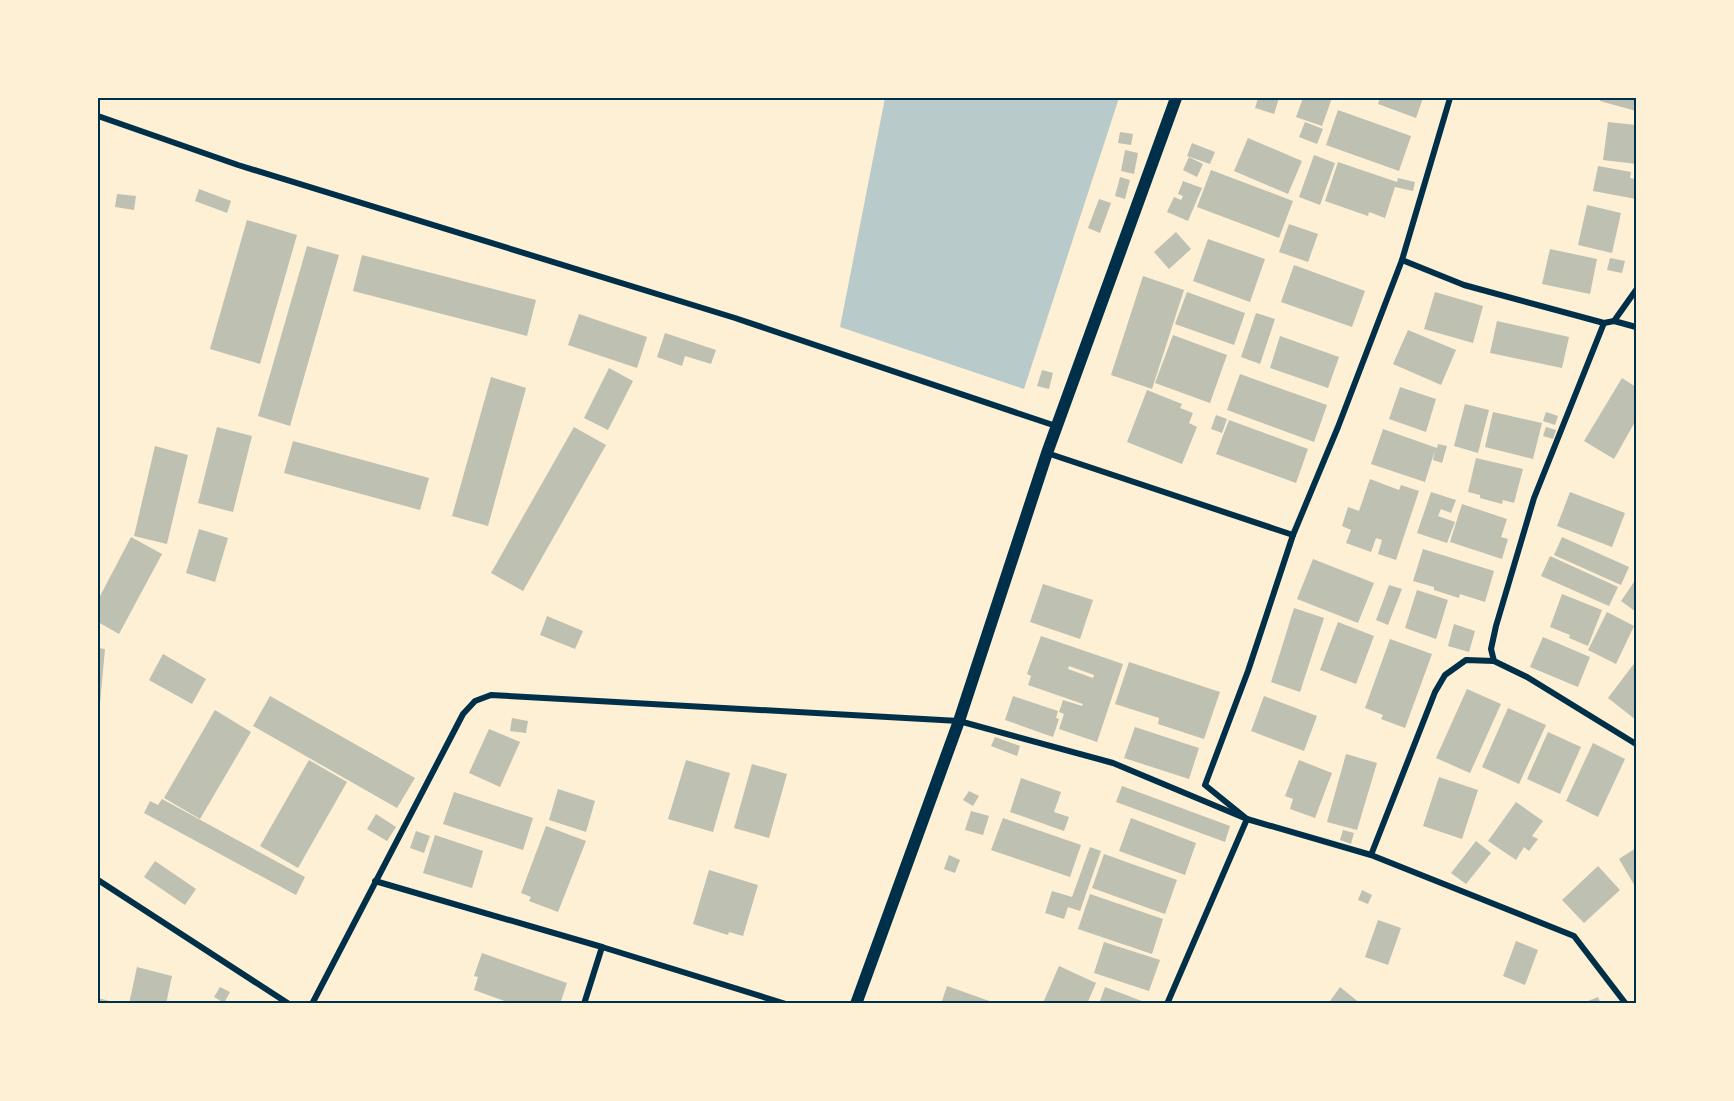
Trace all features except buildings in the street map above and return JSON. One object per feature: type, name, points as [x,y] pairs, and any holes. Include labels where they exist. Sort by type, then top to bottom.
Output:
[{"type":"main road","points":[[856,1004],[959,721],[1056,426],[1176,98]]},
{"type":"street","points":[[1247,819],[1205,785],[1248,671],[1293,535],[1338,427],[1402,260],[1450,98]]},
{"type":"street","points":[[98,116],[238,165],[735,318],[1056,426]]},
{"type":"street","points":[[1402,260],[1464,285],[1604,323],[1614,321],[1636,327]]},
{"type":"street","points":[[1614,321],[1636,290]]},
{"type":"street","points":[[1494,661],[1491,649],[1496,626],[1534,498],[1604,323]]},
{"type":"street","points":[[1047,453],[1293,535]]},
{"type":"street","points":[[1371,855],[1417,735],[1445,675],[1466,660],[1494,661],[1527,677],[1636,744]]},
{"type":"street","points":[[312,1004],[464,714],[475,701],[491,695],[959,721],[1113,763],[1247,819],[1371,855],[1574,936],[1626,1004]]},
{"type":"street","points":[[1167,1004],[1247,819]]},
{"type":"street","points":[[98,880],[289,1004]]},
{"type":"street","points":[[375,881],[602,947],[786,1004]]},
{"type":"street","points":[[584,1004],[602,947]]},
{"type":"shaded area","points":[[885,98],[1119,98],[1024,389],[840,327]]}]
